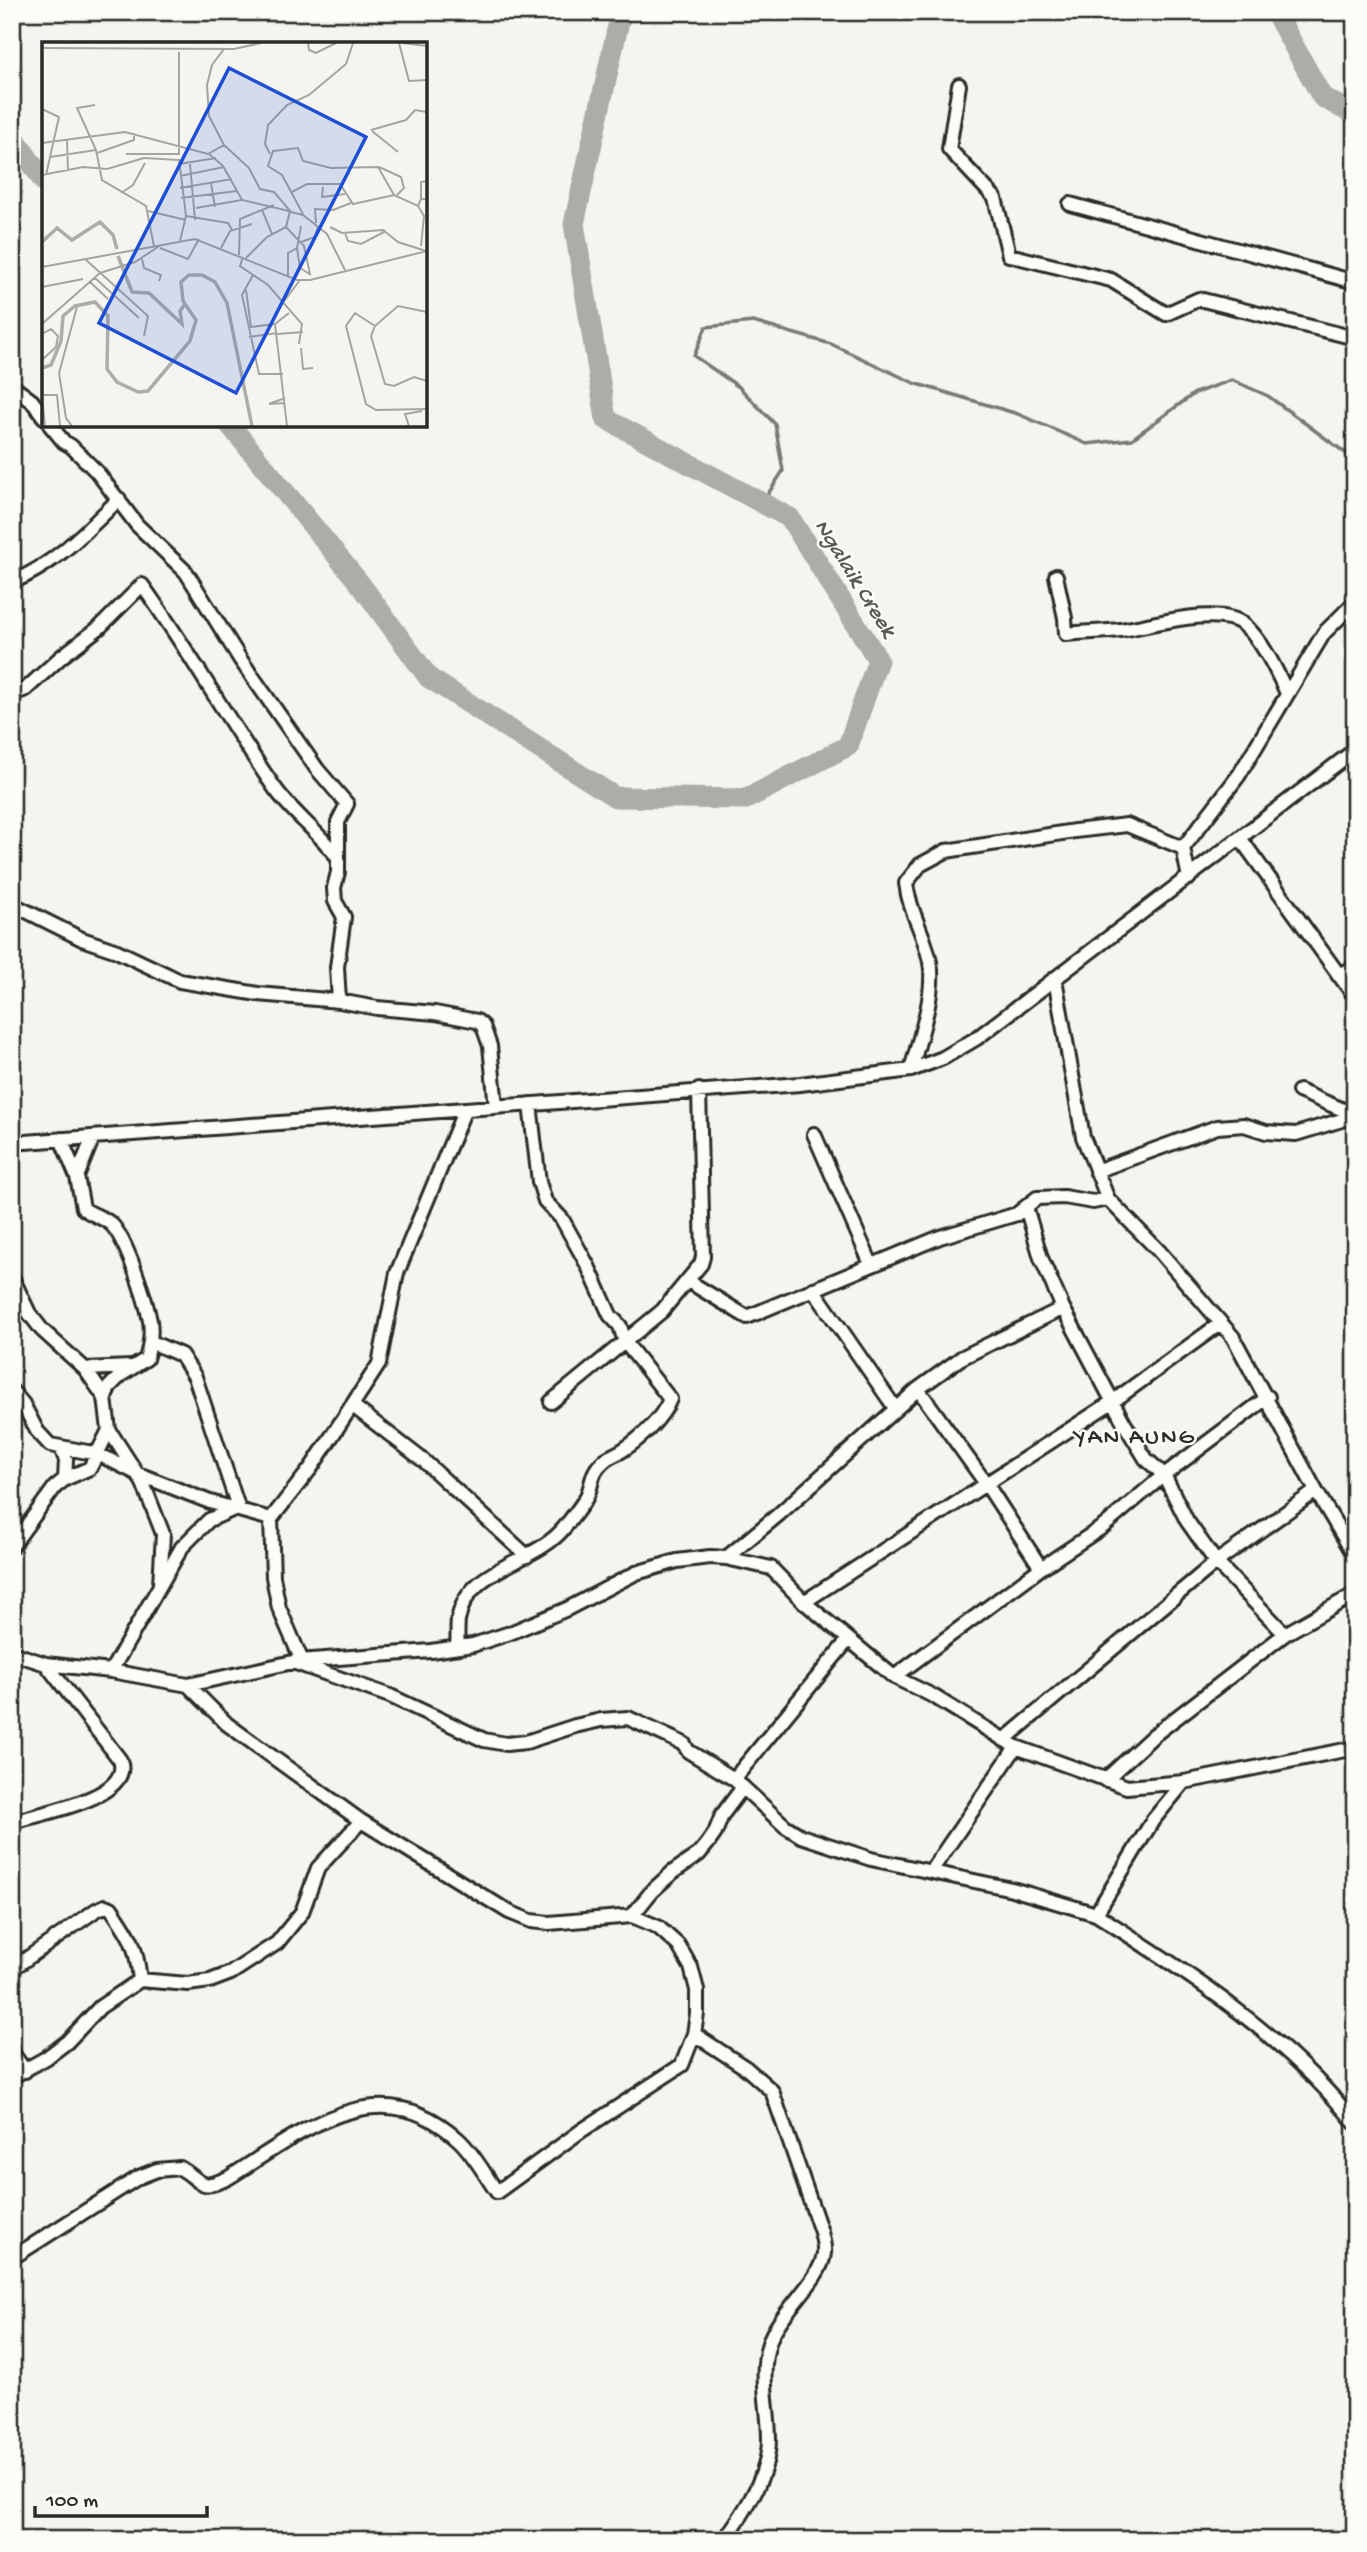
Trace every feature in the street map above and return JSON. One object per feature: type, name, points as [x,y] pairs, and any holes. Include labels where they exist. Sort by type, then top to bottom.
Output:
[{"type":"street","points":[[959,85],[949,149],[995,198],[1009,255],[1111,280],[1166,314],[1199,299],[1355,338]]},
{"type":"street","points":[[1070,204],[1355,282]]},
{"type":"street","points":[[12,386],[24,393],[42,415]]},
{"type":"street","points":[[52,427],[64,443],[71,446],[97,472],[137,525],[186,572],[240,659],[317,769],[347,804],[338,822],[338,872],[334,888],[335,901],[344,917],[337,967],[339,1001]]},
{"type":"street","points":[[12,582],[50,562],[72,546],[119,499]]},
{"type":"street","points":[[1056,576],[1066,634],[1121,630],[1177,619],[1232,619],[1243,624],[1251,633],[1273,665],[1287,693]]},
{"type":"street","points":[[12,694],[26,689],[61,657],[100,628],[142,585],[275,789],[338,858]]},
{"type":"street","points":[[1189,878],[1183,848],[1239,775],[1324,633],[1355,602]]},
{"type":"street","points":[[12,1143],[800,1084],[911,1070],[943,1058],[977,1038],[1355,750]]},
{"type":"street","points":[[911,1070],[928,1007],[931,963],[908,902],[906,883],[920,865],[946,851],[1127,825],[1183,848]]},
{"type":"street","points":[[1240,838],[1355,997]]},
{"type":"street","points":[[12,904],[82,939],[117,951],[180,981],[258,994],[339,1001],[477,1021],[482,1026],[490,1046],[496,1107]]},
{"type":"street","points":[[1338,975],[1355,967]]},
{"type":"street","points":[[1055,979],[1083,1138],[1108,1199],[1159,1251],[1233,1337],[1355,1556]]},
{"type":"street","points":[[551,1402],[662,1311],[701,1264],[703,1257],[698,1090]]},
{"type":"street","points":[[1299,1091],[1355,1116]]},
{"type":"street","points":[[457,1647],[458,1619],[476,1585],[506,1565],[552,1541],[587,1496],[592,1474],[606,1460],[640,1437],[667,1408],[670,1399],[625,1342],[620,1326],[610,1315],[588,1266],[562,1219],[545,1201],[530,1104]]},
{"type":"street","points":[[298,1662],[279,1608],[273,1577],[271,1519],[311,1468],[379,1364],[397,1273],[465,1109]]},
{"type":"street","points":[[1096,1171],[1217,1127],[1244,1125],[1266,1132],[1296,1133],[1355,1116]]},
{"type":"street","points":[[814,1134],[871,1264]]},
{"type":"street","points":[[77,1177],[93,1137]]},
{"type":"street","points":[[61,1139],[77,1177],[83,1208],[109,1222],[125,1244],[150,1321],[151,1342],[146,1359],[121,1375],[109,1387],[105,1398],[108,1424],[138,1474],[163,1534],[160,1584]]},
{"type":"street","points":[[688,1281],[747,1317],[940,1237],[1017,1214],[1037,1198],[1064,1197],[1093,1202],[1108,1199]]},
{"type":"street","points":[[1026,1207],[1041,1258],[1063,1308],[1112,1402],[1146,1459],[1164,1475],[1187,1521],[1216,1562],[1285,1634]]},
{"type":"street","points":[[12,1277],[29,1313],[42,1330],[85,1368],[105,1398]]},
{"type":"street","points":[[813,1289],[895,1408]]},
{"type":"street","points":[[726,1558],[918,1389],[961,1358],[1063,1308]]},
{"type":"street","points":[[804,1602],[1112,1402],[1221,1323]]},
{"type":"street","points":[[151,1342],[181,1355],[195,1377],[236,1510]]},
{"type":"street","points":[[85,1368],[134,1367]]},
{"type":"street","points":[[918,1389],[987,1485],[1041,1568]]},
{"type":"street","points":[[12,1391],[23,1404],[37,1431],[50,1445],[98,1454],[138,1474],[210,1502],[271,1519]]},
{"type":"street","points":[[894,1677],[1041,1568],[1104,1526],[1164,1475],[1268,1397]]},
{"type":"street","points":[[353,1406],[424,1461],[527,1556]]},
{"type":"street","points":[[68,1449],[98,1437],[108,1424]]},
{"type":"street","points":[[12,1546],[47,1496],[65,1479],[90,1468],[98,1454],[108,1424]]},
{"type":"street","points":[[65,1479],[68,1449]]},
{"type":"street","points":[[931,1871],[1010,1744],[1216,1562],[1316,1490]]},
{"type":"street","points":[[111,1671],[182,1547],[209,1520],[236,1510]]},
{"type":"street","points":[[12,1638],[14,1653],[46,1664],[111,1671],[187,1685],[298,1662],[473,1645],[567,1609],[636,1573],[677,1561],[726,1558],[771,1568],[804,1602],[894,1677],[933,1696],[1010,1744],[1127,1787],[1184,1782],[1355,1748]]},
{"type":"street","points":[[1105,1780],[1154,1735],[1285,1634],[1355,1594]]},
{"type":"street","points":[[632,1916],[659,1885],[699,1854],[708,1843],[738,1783],[848,1640]]},
{"type":"street","points":[[298,1662],[390,1696],[484,1740],[506,1744],[527,1742],[601,1720],[628,1718],[684,1744],[688,1751],[738,1783],[785,1826],[801,1836],[871,1859],[1012,1889],[1097,1914],[1188,1973],[1276,2040],[1329,2091],[1355,2123]]},
{"type":"street","points":[[12,1822],[97,1797],[119,1780],[123,1772],[120,1760],[46,1664]]},
{"type":"street","points":[[12,2258],[139,2177],[157,2170],[180,2168],[200,2184],[214,2184],[228,2178],[310,2126],[339,2113],[370,2106],[405,2108],[460,2140],[498,2192],[581,2131],[681,2065],[694,2034],[697,1990],[691,1967],[678,1945],[658,1927],[632,1916],[549,1923],[531,1921],[509,1912],[361,1821],[227,1724],[187,1685]]},
{"type":"street","points":[[1097,1914],[1153,1820],[1184,1782]]},
{"type":"street","points":[[12,2077],[67,2042],[100,2007],[140,1980],[188,1984],[210,1981],[231,1973],[277,1943],[302,1912],[318,1868],[361,1821]]},
{"type":"street","points":[[12,1969],[105,1906],[111,1908],[132,1940],[140,1980]]},
{"type":"street","points":[[694,2034],[746,2068],[772,2091],[821,2232],[824,2254],[818,2270],[772,2332],[768,2347],[765,2392],[769,2439],[767,2461],[737,2524],[724,2540]]},
{"type":"street","points":[[12,2052],[25,2071]]},
{"type":"waterway","name":"Ngalaik Creek","points":[[232,427],[361,585],[429,678],[615,797],[746,799],[848,746],[878,660],[790,518],[606,419],[574,224],[621,12]]},
{"type":"waterway","name":"Ngalaik Creek","points":[[1275,12],[1322,97],[1355,115]]},
{"type":"waterway","name":"Ngalaik Creek","points":[[12,134],[42,179]]},
{"type":"waterway","points":[[762,503],[783,471],[775,424],[739,387],[694,356],[706,327],[753,322],[831,344],[914,383],[1018,414],[1087,444],[1132,439],[1195,393],[1232,380],[1268,396],[1355,460]]},
{"type":"district","name":"YAN AUNG","points":[[1135,1435]]}]
